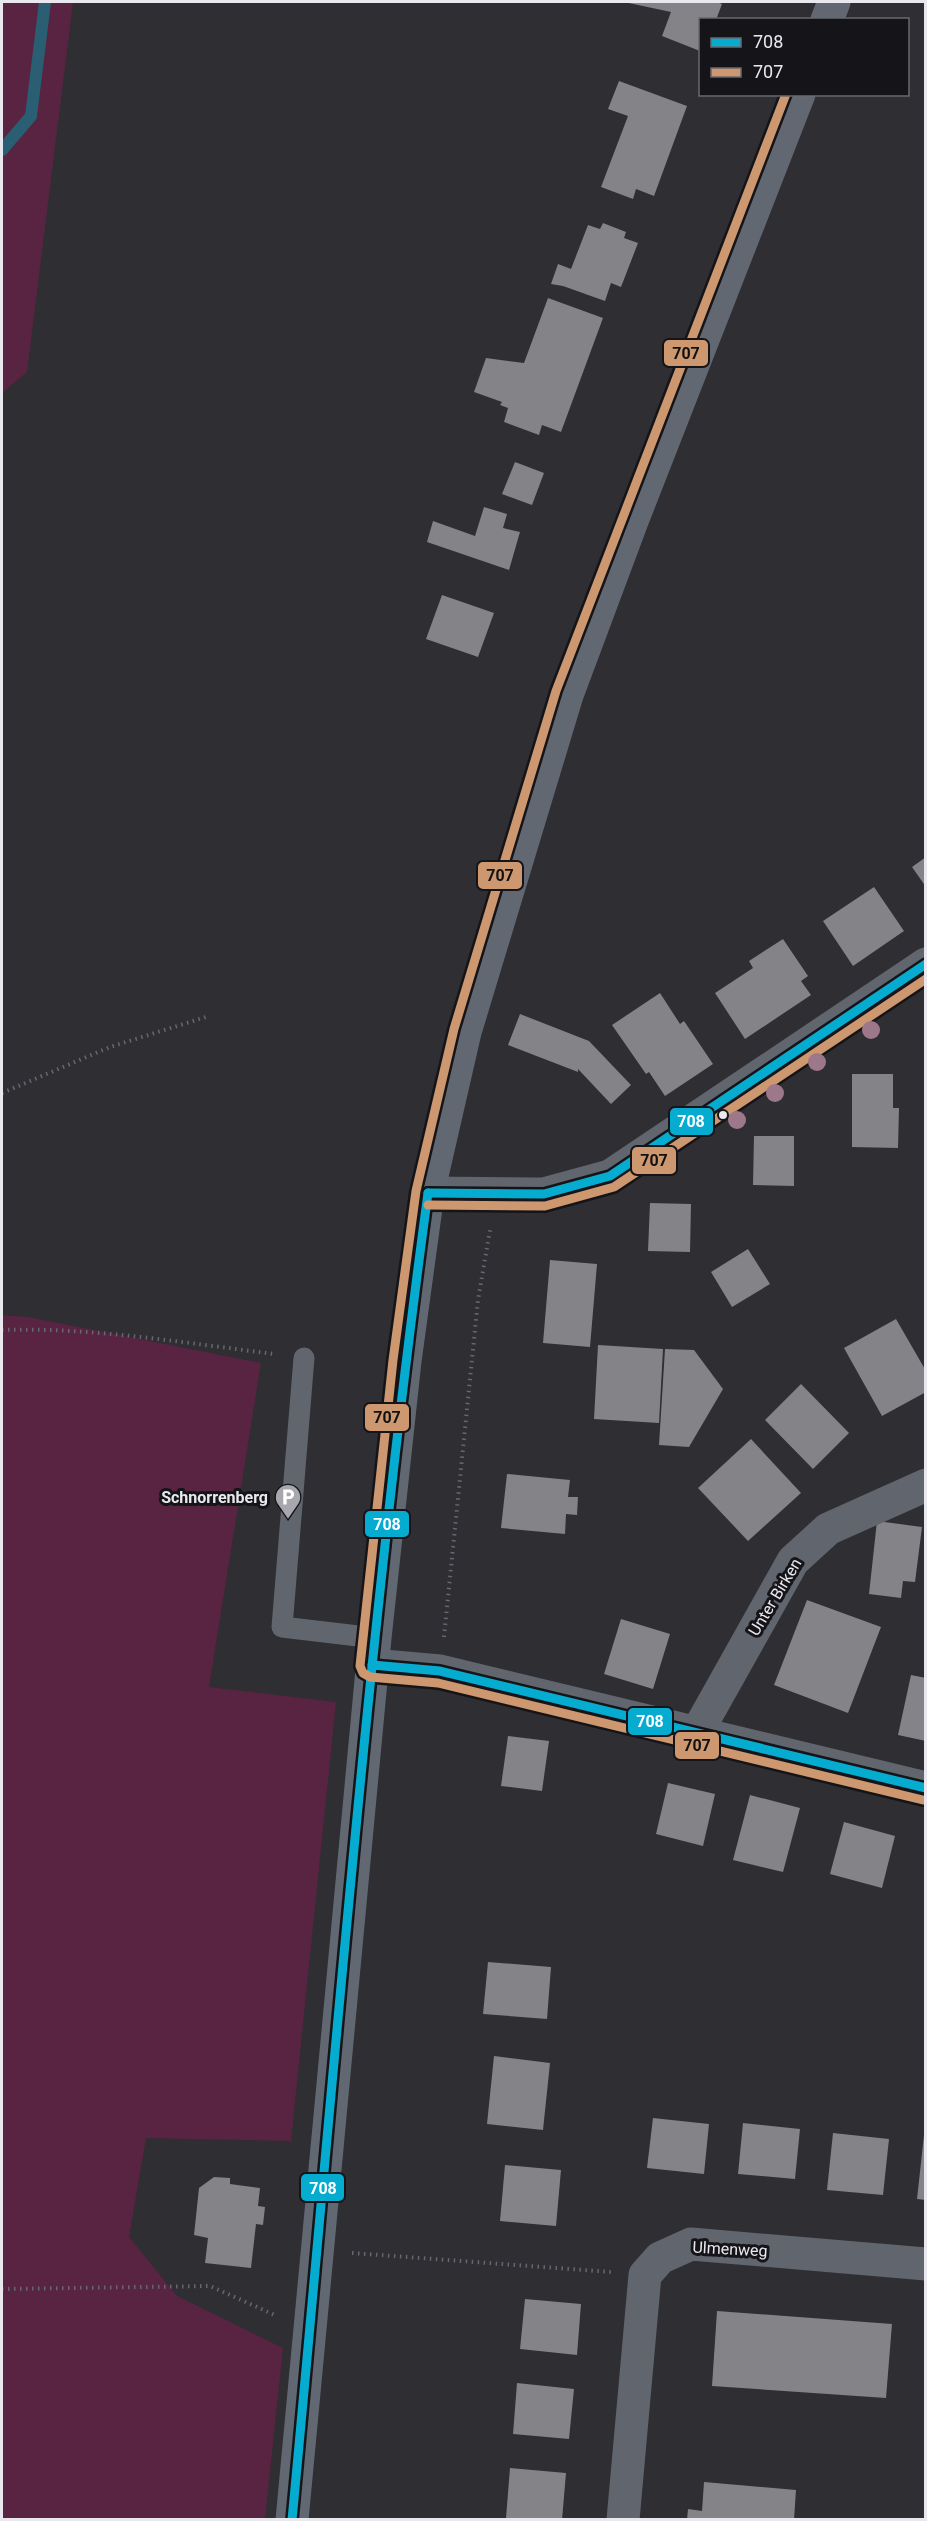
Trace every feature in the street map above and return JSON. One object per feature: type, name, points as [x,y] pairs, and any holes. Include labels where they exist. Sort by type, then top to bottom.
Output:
[{"type":"main road","points":[[828,18],[834,2]]},
{"type":"main road","points":[[292,2520],[374,1652],[405,1361],[428,1192],[465,1032],[567,695],[632,521],[798,96]]},
{"type":"street","points":[[428,1192],[544,1194],[610,1176],[926,964]]},
{"type":"street","name":"Unter Birken","points":[[696,1734],[793,1561],[828,1529],[926,1485]]},
{"type":"street","points":[[374,1652],[440,1671],[926,1788]]},
{"type":"street","name":"Ulmenweg","points":[[645,2275],[660,2258],[691,2244],[926,2264]]},
{"type":"street","points":[[624,2520],[645,2275]]},
{"type":"lane","points":[[304,1358],[282,1627],[374,1652]]},
{"type":"path","points":[[2,1093],[110,1047],[206,1017]]},
{"type":"path","points":[[440,1671],[477,1300],[496,1193]]},
{"type":"path","points":[[2,1330],[27,1329],[143,1338],[304,1358]]},
{"type":"path","points":[[318,2250],[645,2275]]},
{"type":"path","points":[[2,2289],[210,2286],[310,2331]]},
{"type":"shaded area","points":[[2,2],[73,2],[27,372],[2,393]]},
{"type":"shaded area","points":[[2,1315],[28,1317],[261,1363],[209,1687],[336,1702],[291,2141],[146,2138],[129,2237],[177,2296],[283,2348],[265,2519],[2,2519]]},
{"type":"building","points":[[624,2],[717,2],[722,4],[717,18],[699,18],[699,51],[662,36],[671,12]]},
{"type":"building","points":[[619,81],[687,106],[654,196],[636,189],[633,199],[601,187],[628,116],[608,109]]},
{"type":"building","points":[[603,223],[626,232],[624,238],[638,243],[621,287],[611,283],[605,301],[551,284],[558,264],[571,269],[588,225],[600,229]]},
{"type":"building","points":[[548,298],[603,318],[561,432],[542,425],[539,435],[504,422],[508,408],[500,405],[502,402],[474,392],[486,358],[524,363]]},
{"type":"building","points":[[515,462],[544,473],[532,505],[502,494]]},
{"type":"building","points":[[484,507],[507,514],[503,528],[520,532],[509,570],[427,542],[433,521],[475,536]]},
{"type":"building","points":[[442,595],[494,613],[478,657],[426,639]]},
{"type":"building","points":[[926,857],[926,887],[912,867]]},
{"type":"building","points":[[874,887],[904,931],[853,966],[823,921]]},
{"type":"building","points":[[783,939],[808,976],[801,981],[811,995],[745,1039],[715,993],[753,968],[749,961]]},
{"type":"building","points":[[660,993],[680,1024],[684,1021],[713,1064],[665,1096],[649,1072],[646,1074],[612,1025]]},
{"type":"building","points":[[520,1014],[589,1041],[631,1085],[611,1104],[578,1069],[578,1072],[508,1045]]},
{"type":"building","points":[[852,1074],[893,1074],[893,1108],[899,1108],[898,1148],[852,1147]]},
{"type":"building","points":[[754,1136],[794,1136],[794,1186],[753,1185]]},
{"type":"building","points":[[650,1203],[691,1204],[690,1252],[648,1251]]},
{"type":"building","points":[[748,1249],[770,1284],[732,1307],[711,1272]]},
{"type":"building","points":[[550,1260],[597,1264],[590,1347],[543,1343]]},
{"type":"building","points":[[896,1319],[926,1371],[926,1392],[882,1416],[844,1348]]},
{"type":"building","points":[[598,1345],[663,1349],[659,1423],[594,1419]]},
{"type":"building","points":[[665,1349],[694,1350],[723,1389],[689,1447],[659,1445]]},
{"type":"building","points":[[801,1384],[849,1433],[813,1469],[765,1420]]},
{"type":"building","points":[[751,1439],[801,1493],[748,1541],[698,1488]]},
{"type":"building","points":[[507,1474],[570,1480],[568,1497],[578,1497],[577,1515],[566,1514],[565,1534],[501,1528]]},
{"type":"building","points":[[877,1521],[922,1527],[915,1582],[903,1581],[901,1598],[869,1594]]},
{"type":"building","points":[[807,1600],[881,1627],[848,1713],[774,1685]]},
{"type":"building","points":[[621,1619],[670,1634],[653,1689],[604,1674]]},
{"type":"building","points":[[911,1675],[926,1678],[926,1741],[898,1735]]},
{"type":"building","points":[[508,1736],[549,1741],[542,1791],[501,1786]]},
{"type":"building","points":[[668,1783],[715,1794],[703,1846],[656,1834]]},
{"type":"building","points":[[750,1795],[800,1808],[783,1872],[733,1860]]},
{"type":"building","points":[[844,1822],[895,1836],[882,1888],[830,1874]]},
{"type":"building","points":[[488,1962],[551,1967],[547,2019],[483,2014]]},
{"type":"building","points":[[494,2056],[550,2063],[543,2130],[487,2124]]},
{"type":"building","points":[[653,2118],[709,2124],[704,2174],[647,2168]]},
{"type":"building","points":[[743,2123],[800,2129],[795,2179],[738,2174]]},
{"type":"building","points":[[833,2133],[889,2139],[883,2195],[827,2190]]},
{"type":"building","points":[[924,2135],[926,2135],[926,2200],[917,2199]]},
{"type":"building","points":[[505,2165],[561,2170],[556,2226],[500,2221]]},
{"type":"building","points":[[214,2177],[230,2178],[230,2184],[260,2188],[258,2206],[265,2207],[263,2225],[256,2224],[251,2268],[205,2263],[208,2238],[194,2235],[199,2188]]},
{"type":"building","points":[[525,2299],[581,2304],[577,2355],[520,2349]]},
{"type":"building","points":[[717,2311],[892,2324],[886,2398],[712,2386]]},
{"type":"building","points":[[517,2383],[574,2389],[569,2439],[513,2434]]},
{"type":"building","points":[[510,2468],[566,2473],[562,2520],[506,2518]]},
{"type":"building","points":[[704,2482],[796,2490],[794,2520],[687,2520],[688,2509],[702,2511]]},
{"type":"waterway","points":[[2,150],[31,116],[45,2]]},
{"type":"transit line","name":"707","points":[[785,96],[556,691],[454,1029],[416,1191],[393,1360],[360,1666],[363,1673],[370,1677],[438,1683],[923,1800]]},
{"type":"transit line","name":"708","points":[[428,1193],[544,1194],[610,1176],[926,964]]},
{"type":"transit line","name":"707","points":[[428,1205],[545,1206],[614,1187],[926,979]]},
{"type":"transit line","name":"708","points":[[292,2520],[370,1689],[387,1524],[428,1193]]},
{"type":"transit line","name":"708","points":[[372,1665],[440,1671],[926,1788]]},
{"type":"place","name":"Schnorrenberg","points":[[288,1520]]}]
